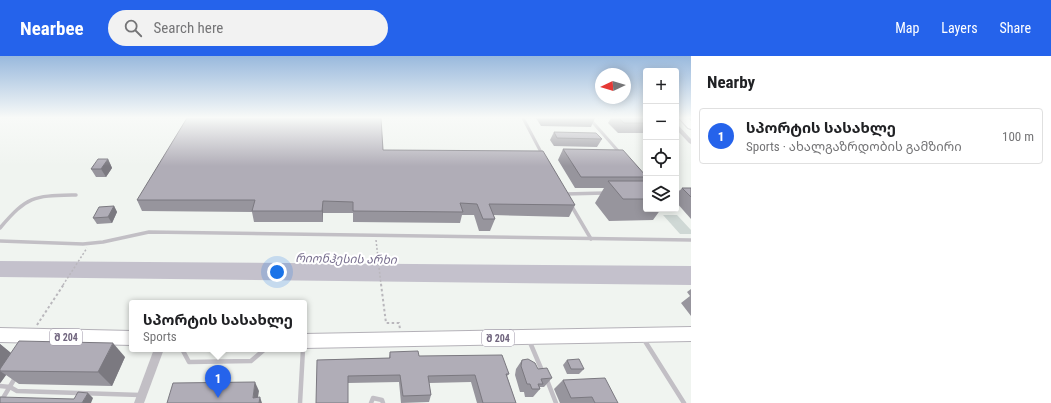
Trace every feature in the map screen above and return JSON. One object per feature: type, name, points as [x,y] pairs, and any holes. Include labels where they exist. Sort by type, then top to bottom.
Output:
[{"type":"main road","name":"შ 204","points":[[307,341],[402,341],[691,334]]},
{"type":"main road","name":"შ 204","points":[[0,335],[36,338],[129,338]]},
{"type":"street","points":[[684,134],[691,142]]},
{"type":"street","points":[[140,399],[158,352]]},
{"type":"lane","points":[[531,134],[546,161]]},
{"type":"lane","points":[[603,134],[620,154]]},
{"type":"lane","points":[[534,155],[542,155]]},
{"type":"lane","points":[[560,187],[591,239]]},
{"type":"lane","points":[[564,194],[609,192]]},
{"type":"lane","points":[[679,192],[691,192]]},
{"type":"lane","points":[[0,228],[17,208],[30,198],[37,196],[76,195]]},
{"type":"lane","points":[[0,241],[82,244],[102,242],[149,232],[691,240]]},
{"type":"lane","points":[[642,335],[684,403]]},
{"type":"lane","points":[[529,338],[556,403]]},
{"type":"lane","points":[[184,352],[189,362],[251,362],[262,352]]},
{"type":"lane","points":[[300,403],[304,352]]},
{"type":"lane","points":[[0,403],[18,374]]},
{"type":"lane","points":[[0,386],[10,387],[17,391],[140,399]]},
{"type":"lane","points":[[371,403],[373,398],[382,400],[383,403]]},
{"type":"path","points":[[375,236],[386,323],[399,323],[402,341]]},
{"type":"path","points":[[36,338],[66,279],[86,251]]},
{"type":"shaded area","points":[[663,215],[677,215],[691,230],[691,234],[680,234]]},
{"type":"shaded area","points":[[0,261],[691,266],[691,285],[0,277]]},
{"type":"building","points":[[177,134],[382,134],[383,150],[543,151],[575,205],[489,204],[495,219],[483,219],[477,204],[460,203],[463,212],[353,211],[353,202],[323,201],[322,211],[252,211],[255,200],[137,200]]},
{"type":"building","points":[[555,134],[597,134],[602,139],[557,138]]},
{"type":"building","points":[[563,149],[623,150],[643,173],[643,177],[581,177]]},
{"type":"building","points":[[98,159],[108,159],[101,169],[91,169]]},
{"type":"building","points":[[608,181],[643,181],[643,199],[623,199]]},
{"type":"building","points":[[682,188],[691,188],[691,197]]},
{"type":"building","points":[[114,206],[108,217],[93,218],[99,207]]},
{"type":"building","points":[[19,341],[113,343],[98,372],[0,371]]},
{"type":"building","points":[[418,351],[419,356],[502,355],[509,374],[506,374],[516,403],[483,403],[475,375],[428,376],[431,395],[403,396],[400,375],[348,376],[348,403],[316,403],[317,360],[390,358],[390,352]]},
{"type":"building","points":[[528,359],[535,363],[538,369],[547,368],[552,378],[541,379],[543,384],[538,384],[540,389],[532,389],[530,384],[527,384],[521,366],[522,360]]},
{"type":"building","points":[[579,359],[584,369],[571,369],[567,360]]},
{"type":"building","points":[[605,378],[618,403],[595,403],[592,397],[571,398],[563,380]]},
{"type":"building","points":[[255,382],[253,398],[260,397],[259,403],[167,403],[173,383]]},
{"type":"building","points":[[78,392],[88,393],[82,403],[0,403],[0,397],[74,399]]},
{"type":"place","name":"სპორტის სასახლე","points":[[218,398]]},
{"type":"water label","name":"რიონჰესის არხი","points":[[346,259]]}]
